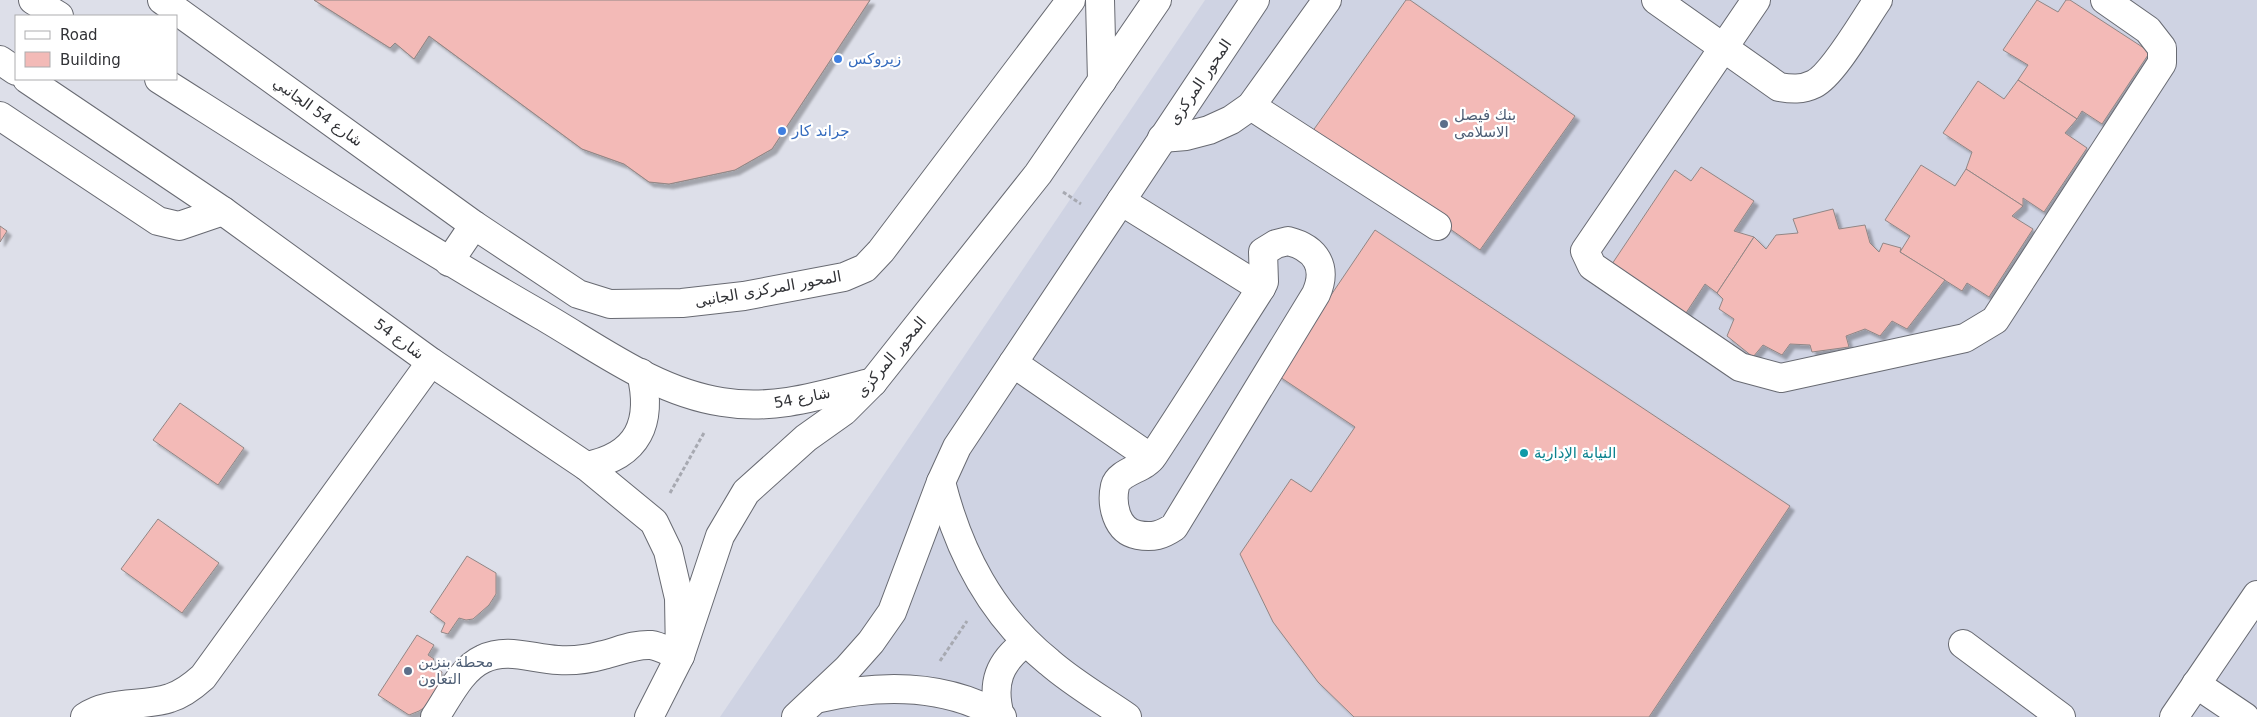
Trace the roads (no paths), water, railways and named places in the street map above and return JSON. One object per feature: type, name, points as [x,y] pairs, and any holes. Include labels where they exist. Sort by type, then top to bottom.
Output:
[{"type":"street","points":[[34,0],[57,15]]},
{"type":"street","name":"شارع 54 الجانبي","points":[[162,0],[474,225]]},
{"type":"street","name":"المحور المركزى الجانبى","points":[[474,225],[578,294],[610,304],[706,301],[844,277],[865,268],[882,251],[1071,0]]},
{"type":"street","points":[[1100,0],[1102,81]]},
{"type":"street","name":"المحور المركزى","points":[[646,716],[680,656],[720,536],[746,492],[806,438],[844,411],[873,382],[1038,174],[1157,0]]},
{"type":"street","name":"المحور المركزى","points":[[805,708],[847,669],[871,642],[892,612],[941,482],[958,447],[1255,0]]},
{"type":"street","points":[[1162,138],[1186,136],[1210,130],[1231,120],[1251,106],[1327,0]]},
{"type":"street","points":[[1656,0],[1779,87],[1797,90],[1814,84],[1828,73],[1878,0]]},
{"type":"street","points":[[1756,0],[1585,252],[1592,266],[1740,367],[1781,378],[1966,338],[1995,320],[2162,63],[2162,48],[2148,30],[2105,0]]},
{"type":"street","points":[[0,60],[15,70]]},
{"type":"street","name":"شارع 54","points":[[28,80],[223,211],[431,362],[586,466],[654,522],[668,551],[678,598],[680,656]]},
{"type":"street","name":"شارع 54","points":[[160,80],[449,262],[641,374],[677,391],[721,402],[756,406],[796,402],[873,382]]},
{"type":"street","points":[[1251,106],[1437,226]]},
{"type":"street","points":[[0,116],[158,222],[179,226],[223,211]]},
{"type":"street","points":[[1121,201],[1261,288]]},
{"type":"street","points":[[449,262],[474,225]]},
{"type":"street","points":[[1288,241],[1300,244],[1310,250],[1317,260],[1321,271],[1321,283],[1311,302],[1174,527],[1162,534],[1148,537],[1135,535],[1123,527],[1116,515],[1113,501],[1118,480],[1151,458],[1261,288],[1264,282],[1262,256],[1266,248],[1288,241]]},
{"type":"street","points":[[85,717],[109,708],[169,698],[188,690],[203,677],[431,362]]},
{"type":"street","points":[[1013,363],[1151,458]]},
{"type":"street","points":[[586,466],[602,463],[616,457],[629,447],[638,434],[644,420],[646,405],[641,374]]},
{"type":"street","points":[[941,482],[950,519],[965,555],[989,596],[1026,642],[1049,663],[1127,717]]},
{"type":"street","points":[[2174,717],[2257,595]]},
{"type":"street","points":[[1001,716],[996,702],[999,673],[1015,650],[1026,642]]},
{"type":"street","points":[[1963,644],[2061,717]]},
{"type":"street","points":[[435,717],[467,671],[484,658],[497,654],[510,653],[558,660],[580,660],[627,648],[652,645],[680,656]]},
{"type":"street","points":[[2196,684],[2245,717]]},
{"type":"street","points":[[805,708],[848,691],[882,688],[927,692],[973,703],[1001,716]]},
{"type":"street","points":[[149,702],[171,717]]},
{"type":"place","name":"زيروكس","points":[[838,59]]},
{"type":"place","name":"بنك فيصل الاسلامى","points":[[1444,124]]},
{"type":"place","name":"جراند كار","points":[[782,131]]},
{"type":"place","name":"النيابة الإدارية","points":[[1524,453]]},
{"type":"place","name":"محطة بنزين التعاون","points":[[408,671]]}]
